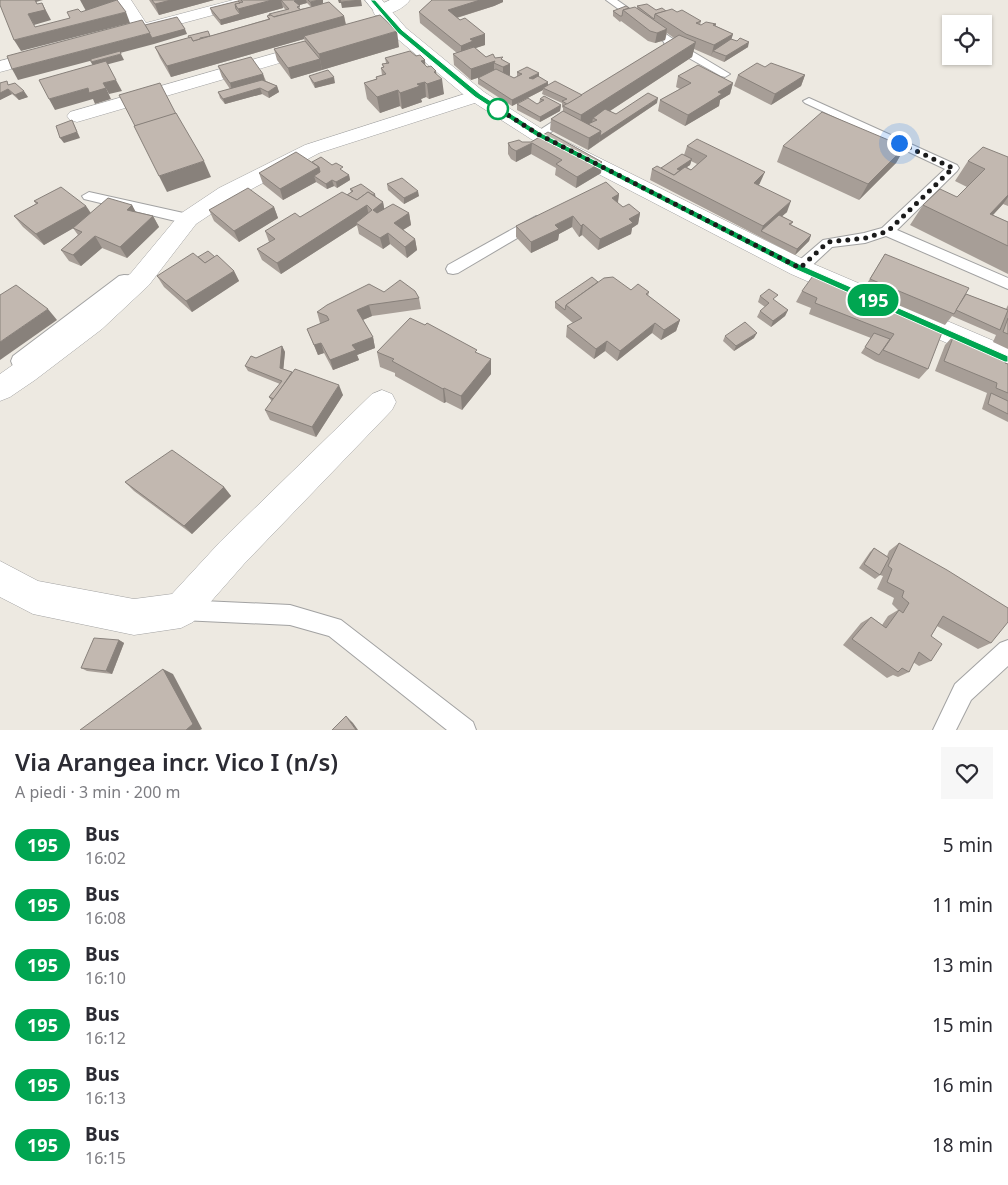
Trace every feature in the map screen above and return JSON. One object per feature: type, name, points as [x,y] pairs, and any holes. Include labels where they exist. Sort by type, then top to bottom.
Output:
[{"type":"street","points":[[123,0],[142,29]]},
{"type":"street","points":[[123,34],[252,0]]},
{"type":"street","points":[[402,0],[380,16],[477,96],[614,181],[800,268],[1008,359]]},
{"type":"street","points":[[77,116],[325,43]]},
{"type":"street","points":[[0,67],[66,49]]},
{"type":"street","points":[[0,389],[93,322],[140,280],[188,218],[227,193],[312,149],[477,96]]},
{"type":"street","points":[[0,578],[33,597],[134,618],[181,610],[232,553],[382,402]]},
{"type":"lane","points":[[611,0],[668,41],[670,47]]},
{"type":"lane","points":[[647,66],[664,56],[670,47]]},
{"type":"lane","points":[[670,47],[681,49],[725,74]]},
{"type":"lane","points":[[800,268],[828,242],[866,238],[888,231],[953,168],[809,101]]},
{"type":"lane","points":[[538,134],[580,108]]},
{"type":"lane","points":[[89,196],[188,218]]},
{"type":"lane","points":[[453,268],[546,216]]},
{"type":"lane","points":[[888,231],[1008,284]]},
{"type":"lane","points":[[19,361],[124,280],[140,280]]},
{"type":"lane","points":[[181,610],[290,615],[334,627],[465,730]]},
{"type":"lane","points":[[944,730],[963,692],[1008,651]]},
{"type":"building","points":[[0,0],[35,0],[37,4],[42,3],[45,10],[28,14],[35,27],[70,18],[67,12],[78,9],[81,12],[117,0],[126,12],[14,40],[0,5]]},
{"type":"building","points":[[152,0],[171,0],[155,4]]},
{"type":"building","points":[[241,0],[272,0],[238,9],[235,4],[243,2]]},
{"type":"building","points":[[281,0],[297,0],[294,1],[300,6],[297,7],[301,10],[273,17],[269,15],[289,9]]},
{"type":"building","points":[[340,0],[361,0],[341,2]]},
{"type":"building","points":[[432,0],[480,0],[448,10],[460,20],[465,18],[485,34],[470,39],[473,41],[461,46],[419,12]]},
{"type":"building","points":[[238,1],[240,3],[235,4],[240,14],[220,20],[210,8]]},
{"type":"building","points":[[329,2],[344,16],[167,66],[155,47],[191,37],[193,41],[270,19],[267,16],[271,15],[274,17]]},
{"type":"building","points":[[647,4],[656,10],[662,8],[666,11],[655,14],[654,19],[637,6]]},
{"type":"building","points":[[626,6],[629,8],[623,10],[622,16],[613,11]]},
{"type":"building","points":[[635,7],[667,29],[657,33],[650,31],[623,10]]},
{"type":"building","points":[[672,9],[677,12],[682,10],[701,21],[696,23],[701,25],[706,22],[716,24],[713,25],[733,34],[714,45],[686,34],[655,14]]},
{"type":"building","points":[[380,15],[397,31],[319,54],[304,36]]},
{"type":"building","points":[[177,17],[185,29],[152,38],[145,25]]},
{"type":"building","points":[[142,20],[150,33],[12,69],[7,56]]},
{"type":"building","points":[[208,31],[210,36],[193,41],[188,36]]},
{"type":"building","points":[[679,35],[696,42],[581,115],[563,106]]},
{"type":"building","points":[[740,38],[749,42],[726,56],[713,51],[731,39],[737,41]]},
{"type":"building","points":[[305,41],[320,59],[288,68],[274,49]]},
{"type":"building","points":[[474,47],[486,57],[493,54],[495,58],[503,57],[501,59],[510,64],[503,67],[494,63],[495,61],[471,69],[453,54]]},
{"type":"building","points":[[120,51],[121,54],[91,62],[91,59]]},
{"type":"building","points":[[410,51],[416,56],[420,55],[425,60],[421,61],[427,67],[431,66],[436,71],[434,72],[442,79],[427,84],[425,82],[417,84],[420,86],[400,93],[398,90],[377,97],[364,83],[386,74],[381,68],[384,67],[382,64],[389,63],[385,58]]},
{"type":"building","points":[[251,57],[263,74],[230,83],[218,66]]},
{"type":"building","points":[[106,61],[116,80],[103,83],[106,88],[89,93],[88,88],[49,99],[39,80]]},
{"type":"building","points":[[757,63],[765,67],[771,63],[805,75],[775,94],[738,75]]},
{"type":"building","points":[[698,65],[733,83],[718,92],[722,94],[688,115],[660,100],[691,83],[678,76]]},
{"type":"building","points":[[527,67],[539,73],[529,78],[533,79],[538,76],[548,82],[512,100],[478,78],[496,69],[514,78],[522,74],[517,72]]},
{"type":"building","points":[[328,70],[334,77],[314,83],[309,76]]},
{"type":"building","points":[[262,80],[277,86],[268,92],[260,88],[223,99],[218,92]]},
{"type":"building","points":[[7,81],[8,85],[15,83],[24,91],[15,95],[8,89],[0,93],[0,83]]},
{"type":"building","points":[[555,81],[582,95],[567,104],[562,101],[567,99],[543,88]]},
{"type":"building","points":[[160,83],[176,114],[135,126],[119,95]]},
{"type":"building","points":[[648,93],[658,98],[600,136],[601,131],[588,124],[597,120],[593,118],[605,109],[616,114]]},
{"type":"building","points":[[544,96],[561,105],[540,117],[517,104],[528,98],[537,104],[544,100],[540,99]]},
{"type":"building","points":[[563,111],[601,131],[589,138],[551,119]]},
{"type":"building","points":[[822,112],[905,147],[868,184],[783,146]]},
{"type":"building","points":[[176,113],[204,161],[159,176],[134,126]]},
{"type":"building","points":[[72,120],[77,132],[60,138],[56,126]]},
{"type":"building","points":[[548,132],[602,162],[577,177],[556,164],[562,160],[532,143],[516,151],[508,143],[519,140],[531,142]]},
{"type":"building","points":[[697,139],[765,172],[754,183],[791,201],[763,226],[652,169],[657,166],[674,175],[685,167],[691,170],[707,156],[687,146]]},
{"type":"building","points":[[983,147],[1008,157],[1008,195],[990,214],[1008,222],[1008,246],[923,205],[940,189],[957,197],[985,169],[968,161]]},
{"type":"building","points":[[296,152],[319,167],[280,189],[259,173]]},
{"type":"building","points":[[682,154],[692,159],[677,169],[680,170],[674,175],[661,168]]},
{"type":"building","points":[[321,157],[332,165],[336,163],[343,167],[340,169],[349,175],[336,182],[332,180],[326,184],[314,176],[320,172],[319,167],[312,162]]},
{"type":"building","points":[[402,178],[418,191],[404,198],[387,184]]},
{"type":"building","points":[[606,182],[619,194],[612,198],[623,207],[629,204],[640,213],[629,219],[633,223],[600,239],[583,224],[581,226],[573,216],[555,225],[559,229],[531,242],[516,226]]},
{"type":"building","points":[[361,184],[375,194],[373,195],[368,192],[357,200],[347,195],[353,191],[350,189]]},
{"type":"building","points":[[61,187],[86,206],[36,234],[14,216],[38,203],[34,201]]},
{"type":"building","points":[[248,188],[274,207],[234,231],[209,210]]},
{"type":"building","points":[[342,192],[357,200],[368,192],[383,202],[373,210],[377,213],[393,204],[409,213],[394,223],[415,239],[405,247],[388,233],[380,238],[356,223],[372,210],[367,205],[277,263],[257,249],[275,239],[265,231],[295,213],[300,217]]},
{"type":"building","points":[[108,198],[132,205],[127,210],[153,216],[120,247],[95,236],[73,255],[61,250],[82,232],[73,228]]},
{"type":"building","points":[[779,215],[793,222],[789,224],[811,235],[797,249],[761,231]]},
{"type":"building","points":[[208,251],[215,257],[205,263],[198,257]]},
{"type":"building","points":[[193,253],[205,263],[217,255],[234,271],[186,301],[157,276]]},
{"type":"building","points":[[885,254],[969,288],[954,314],[870,279]]},
{"type":"building","points":[[815,273],[864,297],[943,330],[928,369],[883,350],[894,334],[815,303],[817,298],[802,291]]},
{"type":"building","points":[[592,277],[598,282],[566,305],[565,310],[555,302]]},
{"type":"building","points":[[613,277],[631,290],[638,284],[649,292],[646,294],[680,320],[664,330],[655,323],[620,351],[607,341],[596,349],[567,326],[582,318],[566,305],[604,278]]},
{"type":"building","points":[[400,280],[415,291],[419,298],[369,305],[357,310],[373,337],[352,345],[356,350],[330,360],[321,343],[314,345],[307,329],[329,320],[327,316],[317,312],[369,284],[384,292]]},
{"type":"building","points":[[16,285],[48,309],[0,342],[0,295]]},
{"type":"building","points":[[769,289],[778,295],[773,299],[788,310],[773,321],[760,311],[769,303],[760,296]]},
{"type":"building","points":[[966,294],[1008,310],[1000,330],[956,310]]},
{"type":"building","points":[[410,318],[425,325],[427,323],[477,350],[475,352],[491,359],[461,396],[443,389],[392,361],[394,359],[377,352]]},
{"type":"building","points":[[1008,318],[1008,334],[1003,332]]},
{"type":"building","points":[[745,322],[757,333],[736,346],[725,336]]},
{"type":"building","points":[[874,333],[890,339],[879,355],[865,347]]},
{"type":"building","points":[[954,335],[1006,357],[1005,363],[1008,364],[1008,393],[996,388],[997,383],[944,361]]},
{"type":"building","points":[[282,346],[280,368],[292,372],[274,399],[269,397],[282,381],[245,366],[251,356],[256,358]]},
{"type":"building","points":[[295,369],[339,385],[312,427],[265,410]]},
{"type":"building","points":[[991,393],[1008,401],[1008,414],[988,404]]},
{"type":"building","points":[[172,450],[224,487],[184,526],[125,482]]},
{"type":"building","points":[[899,543],[1008,608],[1008,622],[991,643],[943,616],[931,636],[942,644],[931,661],[919,652],[909,672],[902,668],[898,672],[852,639],[871,617],[886,628],[899,610],[903,613],[909,603],[902,597],[904,591],[887,582],[892,569],[888,566]]},
{"type":"building","points":[[874,548],[889,558],[880,575],[864,564]]},
{"type":"building","points":[[94,638],[119,640],[106,671],[81,668]]},
{"type":"building","points":[[163,669],[193,724],[186,730],[80,730]]},
{"type":"building","points":[[346,716],[356,730],[332,730]]},
{"type":"bus line","name":"195","points":[[373,0],[400,32],[477,96],[538,134],[800,268],[1008,359]]},
{"type":"route","points":[[498,109],[492,105],[538,134],[800,268],[828,242],[866,238],[888,231],[953,168],[899,143]]}]
